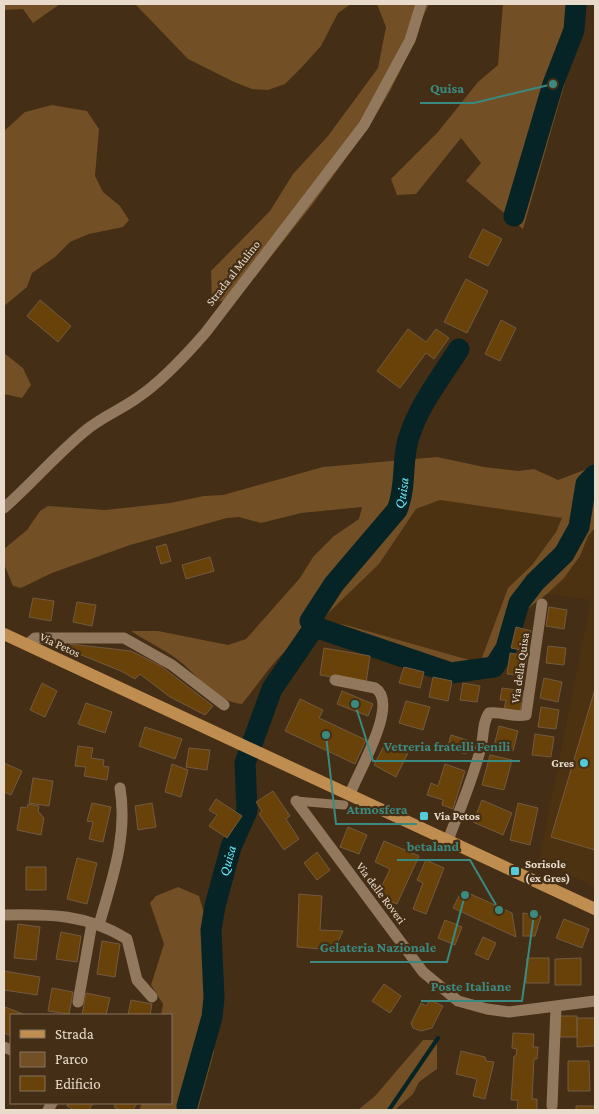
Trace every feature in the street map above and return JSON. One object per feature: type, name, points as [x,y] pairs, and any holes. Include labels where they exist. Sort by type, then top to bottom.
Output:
[{"type":"main road","name":"Via Petos","points":[[4,634],[271,757],[347,799],[448,840],[595,909]]},
{"type":"street","name":"Strada al Mulino","points":[[4,508],[23,491],[52,459],[87,430],[138,397],[191,349],[206,332],[364,125],[410,40],[421,4]]},
{"type":"street","name":"Via della Quisa","points":[[448,840],[480,754],[486,718],[489,714],[496,712],[520,716],[526,715],[542,604]]},
{"type":"street","points":[[27,645],[35,638],[124,638],[172,665],[224,705]]},
{"type":"street","points":[[334,680],[375,688],[380,691],[384,699],[381,722],[347,799]]},
{"type":"street","points":[[78,1002],[95,924],[121,845],[123,825],[120,788]]},
{"type":"street","name":"Via delle Roveri","points":[[296,801],[347,799]]},
{"type":"street","name":"Via delle Roveri","points":[[296,801],[423,972],[458,1001],[487,1010],[509,1012],[595,1001]]},
{"type":"street","points":[[4,915],[48,914],[107,926],[127,939],[137,980],[152,996]]},
{"type":"street","points":[[552,1106],[556,1007]]},
{"type":"shaded area","points":[[440,500],[562,518],[556,532],[532,565],[508,588],[480,663],[346,625],[319,622],[379,564],[416,509]]},
{"type":"shaded area","points":[[595,528],[595,887],[539,861],[591,600],[547,594],[580,556],[588,536]]},
{"type":"green space","points":[[4,4],[60,4],[33,23],[23,9],[4,10]]},
{"type":"green space","points":[[135,4],[351,4],[338,13],[321,46],[302,67],[285,84],[268,90],[252,89],[188,59]]},
{"type":"green space","points":[[377,4],[429,4],[417,37],[390,91],[368,128],[312,205],[243,292],[230,299],[212,303],[211,271],[270,211],[293,174],[328,136],[378,68],[386,27]]},
{"type":"green space","points":[[503,4],[581,4],[582,23],[523,229],[466,181],[481,163],[461,138],[416,194],[397,195],[391,179],[438,132],[478,82],[498,65]]},
{"type":"green space","points":[[52,105],[87,111],[99,129],[95,176],[103,192],[120,206],[129,220],[123,227],[89,234],[70,242],[55,257],[32,273],[27,287],[4,306],[4,131],[25,112]]},
{"type":"green space","points":[[4,353],[23,368],[31,385],[22,398],[4,394]]},
{"type":"green space","points":[[437,457],[484,467],[518,471],[534,469],[558,480],[595,466],[595,528],[588,536],[580,556],[564,578],[547,594],[518,616],[501,663],[486,679],[440,672],[325,630],[312,633],[288,648],[242,704],[232,702],[215,693],[178,660],[131,631],[158,631],[228,645],[246,639],[300,578],[313,557],[334,536],[359,519],[362,507],[301,513],[261,523],[239,517],[227,518],[130,545],[52,573],[21,588],[13,586],[4,564],[4,549],[27,530],[40,511],[48,506],[105,510],[170,503],[204,496],[223,495],[323,467]],"holes":[[[440,500],[562,518],[556,532],[532,565],[508,588],[480,663],[346,625],[320,621],[379,564],[416,509]]]},
{"type":"green space","points":[[178,887],[199,896],[211,936],[205,981],[214,1052],[198,1110],[139,1110],[142,1104],[172,1104],[172,1014],[161,1014],[163,1004],[151,985],[164,944],[150,903],[156,896]]},
{"type":"green space","points":[[423,1040],[433,1040],[437,1043],[437,1069],[419,1082],[413,1094],[395,1110],[358,1110],[375,1096]]},
{"type":"building","points":[[483,229],[502,239],[488,266],[469,257]]},
{"type":"building","points":[[466,279],[488,291],[467,333],[444,322]]},
{"type":"building","points":[[40,300],[71,326],[58,342],[27,316]]},
{"type":"building","points":[[501,320],[516,328],[500,361],[485,354]]},
{"type":"building","points":[[408,329],[426,342],[436,329],[449,338],[434,359],[426,353],[400,388],[377,371]]},
{"type":"building","points":[[166,544],[171,561],[161,564],[156,547]]},
{"type":"building","points":[[210,557],[214,571],[186,579],[182,565]]},
{"type":"building","points":[[33,598],[54,601],[51,621],[29,617]]},
{"type":"building","points":[[77,602],[96,605],[92,626],[73,622]]},
{"type":"building","points":[[549,607],[567,610],[564,629],[546,626]]},
{"type":"building","points":[[516,627],[531,631],[526,651],[511,648]]},
{"type":"building","points":[[70,644],[131,651],[161,666],[213,706],[205,715],[170,697],[140,674],[135,679],[121,671],[69,650]]},
{"type":"building","points":[[548,646],[566,648],[564,665],[546,663]]},
{"type":"building","points":[[324,648],[370,656],[366,683],[320,675]]},
{"type":"building","points":[[510,653],[527,656],[524,676],[507,674]]},
{"type":"building","points":[[404,667],[424,672],[420,688],[399,683]]},
{"type":"building","points":[[433,677],[452,681],[448,701],[429,697]]},
{"type":"building","points":[[544,678],[562,682],[558,702],[540,698]]},
{"type":"building","points":[[42,683],[57,691],[45,717],[30,710]]},
{"type":"building","points":[[463,683],[480,686],[477,702],[460,700]]},
{"type":"building","points":[[502,688],[524,691],[520,711],[504,709],[506,700],[500,700]]},
{"type":"building","name":"Gres","points":[[595,689],[595,850],[551,837]]},
{"type":"building","points":[[342,691],[373,704],[368,716],[337,704]]},
{"type":"building","points":[[300,699],[323,710],[319,718],[366,740],[355,764],[285,731]]},
{"type":"building","points":[[406,701],[430,707],[423,730],[399,723]]},
{"type":"building","points":[[86,703],[112,712],[105,733],[78,724]]},
{"type":"building","points":[[541,707],[559,710],[556,729],[538,727]]},
{"type":"building","points":[[499,726],[518,731],[513,751],[494,746]]},
{"type":"building","points":[[145,727],[182,739],[175,759],[139,746]]},
{"type":"building","points":[[535,734],[554,737],[551,757],[532,755]]},
{"type":"building","points":[[451,735],[470,741],[466,754],[447,749]]},
{"type":"building","points":[[386,742],[408,753],[396,777],[374,765]]},
{"type":"building","points":[[78,746],[93,748],[91,758],[104,760],[103,766],[109,767],[107,780],[84,776],[86,767],[75,766]]},
{"type":"building","points":[[189,748],[210,750],[207,770],[186,767]]},
{"type":"building","points":[[490,755],[512,760],[504,790],[482,785]]},
{"type":"building","points":[[4,763],[22,771],[11,795],[4,792]]},
{"type":"building","points":[[172,764],[188,770],[181,797],[165,792]]},
{"type":"building","points":[[445,764],[465,771],[453,809],[442,805],[443,800],[427,795],[431,783],[438,786]]},
{"type":"building","points":[[33,778],[53,781],[49,806],[29,803]]},
{"type":"building","points":[[273,791],[290,816],[286,819],[299,839],[284,850],[259,814],[262,811],[256,802]]},
{"type":"building","points":[[216,799],[242,816],[227,838],[209,826],[217,815],[209,810]]},
{"type":"building","points":[[482,800],[512,813],[503,835],[473,822]]},
{"type":"building","points":[[92,803],[111,807],[103,842],[89,839],[93,822],[87,821]]},
{"type":"building","points":[[152,803],[156,827],[138,830],[135,806]]},
{"type":"building","points":[[518,803],[538,808],[530,845],[510,840]]},
{"type":"building","points":[[28,804],[39,806],[38,811],[44,818],[41,835],[17,830],[21,807],[27,808]]},
{"type":"building","points":[[348,827],[367,835],[359,854],[340,847]]},
{"type":"building","points":[[384,841],[419,856],[397,904],[377,896],[390,869],[375,862]]},
{"type":"building","points":[[317,852],[330,870],[317,880],[304,863]]},
{"type":"building","points":[[77,858],[97,863],[87,904],[67,899]]},
{"type":"building","points":[[426,860],[444,868],[426,914],[413,909],[423,883],[417,880]]},
{"type":"building","points":[[26,867],[46,867],[46,890],[26,890]]},
{"type":"building","points":[[462,890],[512,913],[516,937],[453,908]]},
{"type":"building","points":[[299,894],[322,896],[320,930],[343,931],[334,950],[297,947]]},
{"type":"building","points":[[523,913],[541,916],[535,936],[523,936]]},
{"type":"building","points":[[564,919],[589,929],[582,948],[556,938]]},
{"type":"building","points":[[445,920],[462,927],[455,945],[438,938]]},
{"type":"building","points":[[18,924],[40,927],[36,960],[14,958]]},
{"type":"building","points":[[61,932],[81,936],[77,962],[56,959]]},
{"type":"building","points":[[483,937],[496,943],[488,960],[475,954]]},
{"type":"building","points":[[102,941],[120,944],[115,977],[97,974]]},
{"type":"building","points":[[527,958],[549,958],[549,983],[526,983]]},
{"type":"building","points":[[581,958],[581,985],[555,985],[555,959]]},
{"type":"building","points":[[4,971],[40,977],[37,995],[4,990]]},
{"type":"building","points":[[384,984],[401,996],[390,1013],[372,1001]]},
{"type":"building","points":[[52,988],[73,992],[69,1014],[48,1011]]},
{"type":"building","points":[[86,993],[110,998],[106,1014],[82,1014]]},
{"type":"building","points":[[131,1000],[152,1004],[150,1014],[128,1014]]},
{"type":"building","points":[[430,1000],[443,1006],[432,1028],[421,1031],[413,1028],[411,1023],[421,1003],[426,1006]]},
{"type":"building","points":[[5,1007],[23,1014],[10,1014],[10,1036],[4,1033]]},
{"type":"building","points":[[560,1016],[577,1016],[577,1037],[560,1037]]},
{"type":"building","points":[[577,1018],[595,1018],[595,1046],[577,1047]]},
{"type":"building","points":[[513,1033],[534,1034],[533,1047],[538,1047],[537,1059],[534,1059],[532,1099],[537,1099],[537,1110],[517,1110],[518,1100],[511,1100],[514,1056],[516,1056],[517,1049],[512,1048]]},
{"type":"building","points":[[461,1051],[485,1057],[486,1061],[494,1062],[485,1099],[473,1096],[477,1079],[456,1074]]},
{"type":"building","points":[[568,1061],[589,1061],[590,1091],[568,1091]]},
{"type":"building","points":[[68,1104],[92,1104],[89,1110],[74,1110],[67,1106]]},
{"type":"building","points":[[116,1104],[136,1104],[133,1110],[120,1110],[114,1107]]},
{"type":"building","points":[[576,1106],[595,1106],[595,1110],[576,1110]]},
{"type":"waterway","name":"Quisa","points":[[514,216],[553,84],[574,30],[576,4]]},
{"type":"waterway","name":"Quisa","points":[[310,621],[334,584],[397,510],[402,492],[405,455],[413,425],[431,392],[459,349]]},
{"type":"waterway","points":[[315,627],[451,673],[494,667],[506,648],[519,603],[535,582],[564,554],[579,527],[586,484],[595,475]]},
{"type":"waterway","name":"Quisa","points":[[187,1106],[212,1017],[214,998],[211,930],[215,906],[231,847],[247,811],[245,763],[272,689],[315,626]]},
{"type":"waterway","points":[[389,1110],[438,1038]]},
{"type":"waterway","name":"Quisa","points":[[187,1106],[190,1110]]},
{"type":"place","name":"Quisa","points":[[553,84]]},
{"type":"place","name":"Vetreria fratelli Fenili","points":[[355,704]]},
{"type":"place","name":"Atmosfera","points":[[326,735]]},
{"type":"place","name":"Gres","points":[[584,763]]},
{"type":"place","name":"Via Petos","points":[[424,816]]},
{"type":"place","name":"Sorisole (ex Gres)","points":[[515,871]]},
{"type":"place","name":"Gelateria Nazionale","points":[[465,895]]},
{"type":"place","name":"betaland","points":[[499,910]]},
{"type":"place","name":"Poste Italiane","points":[[534,914]]}]
